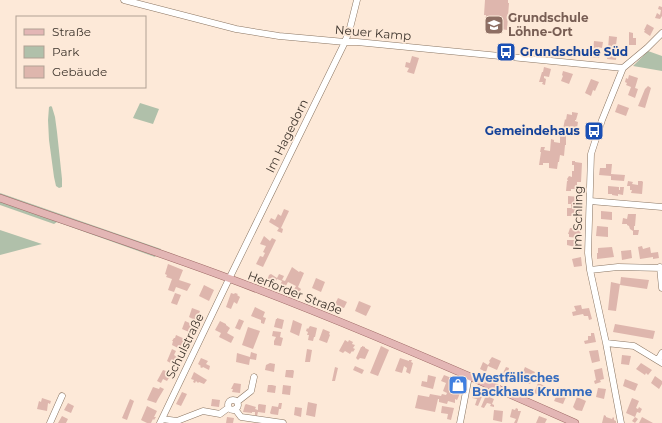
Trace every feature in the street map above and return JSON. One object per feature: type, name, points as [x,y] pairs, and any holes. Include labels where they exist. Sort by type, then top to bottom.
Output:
[{"type":"main road","name":"Herforder Straße","points":[[0,198],[229,279],[332,319],[469,376],[575,423]]},
{"type":"street","name":"Neuer Kamp","points":[[124,0],[236,29],[279,36],[372,43],[623,68]]},
{"type":"street","name":"Im Hagedorn","points":[[229,279],[345,42],[357,0]]},
{"type":"street","name":"Im Schling","points":[[622,423],[590,270],[588,253],[592,154],[602,120],[623,68],[662,33]]},
{"type":"street","points":[[590,201],[662,207]]},
{"type":"street","points":[[590,270],[618,267],[661,268],[662,288]]},
{"type":"street","name":"Schulstraße","points":[[161,421],[229,279]]},
{"type":"street","points":[[606,343],[634,346],[660,361],[662,353]]},
{"type":"street","points":[[460,423],[469,376]]},
{"type":"street","points":[[236,402],[251,391],[254,377]]},
{"type":"street","points":[[50,423],[62,396]]},
{"type":"street","points":[[236,402],[230,400],[228,404],[241,417],[283,423]]},
{"type":"street","points":[[161,421],[177,421],[203,411],[220,414],[238,406],[236,402]]},
{"type":"green space","points":[[648,51],[662,56],[662,71],[633,66]]},
{"type":"green space","points":[[140,103],[159,109],[153,124],[133,118]]},
{"type":"green space","points":[[51,106],[55,117],[62,179],[62,187],[59,188],[56,186],[54,177],[49,140],[48,120],[49,107]]},
{"type":"green space","points":[[0,193],[161,249],[155,257],[57,222],[54,224],[0,205]]},
{"type":"green space","points":[[0,230],[42,244],[0,255]]},
{"type":"building","points":[[485,0],[508,0],[507,30],[494,28],[494,34],[487,34],[488,27],[485,26],[486,15],[484,15]]},
{"type":"building","points":[[659,6],[662,7],[662,16],[660,19],[655,18],[657,13],[660,15],[661,10],[658,9]]},
{"type":"building","points":[[647,24],[654,28],[650,36],[644,32]]},
{"type":"building","points":[[629,32],[633,33],[633,38],[636,38],[636,45],[629,45]]},
{"type":"building","points":[[609,36],[617,37],[616,45],[613,45],[613,50],[608,49]]},
{"type":"building","points":[[594,41],[603,42],[602,48],[598,47],[597,52],[600,52],[599,58],[590,57],[591,51],[593,51]]},
{"type":"building","points":[[608,50],[617,51],[616,60],[607,59]]},
{"type":"building","points":[[412,56],[419,58],[414,74],[407,72],[409,68],[405,67],[406,62],[410,63]]},
{"type":"building","points":[[544,67],[551,69],[549,77],[544,76],[546,79],[545,85],[542,84],[543,82],[539,82]]},
{"type":"building","points":[[563,71],[573,74],[569,84],[561,81]]},
{"type":"building","points":[[629,75],[638,78],[635,88],[638,89],[635,98],[628,95],[631,87],[626,85],[627,83],[625,82]]},
{"type":"building","points":[[591,79],[599,82],[595,91],[593,90],[591,96],[585,93]]},
{"type":"building","points":[[648,86],[651,88],[645,108],[638,106],[645,89]]},
{"type":"building","points":[[618,104],[629,108],[626,116],[615,112]]},
{"type":"building","points":[[572,112],[578,113],[575,120],[578,122],[577,128],[572,127],[566,135],[564,156],[560,155],[557,169],[549,168],[549,163],[539,165],[541,147],[545,147],[544,150],[550,151],[551,139],[554,140],[554,142],[560,143],[560,134],[563,135],[568,130],[563,129],[565,119],[566,120],[567,114],[572,115]]},
{"type":"building","points":[[572,161],[582,163],[581,182],[577,182],[578,188],[582,188],[581,194],[576,194],[576,189],[566,191],[567,179],[569,176],[572,177],[572,171],[574,171]]},
{"type":"building","points":[[606,164],[612,164],[611,174],[625,175],[624,181],[611,180],[611,176],[599,175],[600,168],[606,168]]},
{"type":"building","points":[[628,181],[633,182],[632,184],[638,185],[638,181],[642,181],[642,194],[631,193],[632,190],[630,190],[630,186],[627,186]]},
{"type":"building","points":[[608,186],[619,187],[619,190],[620,187],[624,187],[623,195],[618,194],[618,196],[608,194]]},
{"type":"building","points":[[568,196],[580,197],[580,216],[567,216],[567,208],[571,208],[571,204],[568,204]]},
{"type":"building","points":[[284,209],[289,211],[281,228],[283,229],[282,233],[277,231],[279,228],[269,222],[271,218],[275,220],[278,214],[281,216]]},
{"type":"building","points":[[601,211],[612,212],[612,220],[601,219]]},
{"type":"building","points":[[628,214],[636,214],[634,230],[639,230],[638,235],[633,235],[633,231],[627,224],[622,224],[623,218],[627,219]]},
{"type":"building","points":[[597,226],[608,227],[608,237],[596,236]]},
{"type":"building","points":[[570,228],[581,228],[580,238],[569,237],[568,234]]},
{"type":"building","points":[[264,236],[270,241],[272,238],[276,240],[263,267],[256,264],[260,256],[263,257],[265,253],[263,252],[266,246],[260,244]]},
{"type":"building","points":[[567,240],[575,240],[575,247],[567,245]]},
{"type":"building","points":[[642,246],[643,249],[650,247],[651,253],[658,252],[659,258],[653,259],[653,257],[640,259],[638,247]]},
{"type":"building","points":[[612,247],[614,257],[597,259],[598,248]]},
{"type":"building","points":[[631,250],[632,258],[622,260],[621,251]]},
{"type":"building","points":[[581,257],[582,266],[574,267],[572,259]]},
{"type":"building","points":[[168,264],[183,270],[179,280],[191,284],[187,291],[176,287],[174,292],[168,290],[172,279],[166,277],[167,275],[165,274]]},
{"type":"building","points":[[292,267],[299,272],[304,273],[298,287],[301,289],[298,295],[292,293],[296,286],[288,282],[284,289],[279,287],[282,281],[277,279],[274,285],[267,281],[269,275],[271,274],[277,278],[279,274],[284,276],[282,280],[285,281]]},
{"type":"building","points":[[621,277],[649,280],[647,289],[620,285]]},
{"type":"building","points":[[316,278],[325,282],[321,292],[312,288]]},
{"type":"building","points":[[611,282],[620,284],[616,311],[608,310]]},
{"type":"building","points":[[204,285],[214,290],[209,301],[199,296]]},
{"type":"building","points":[[175,293],[181,295],[177,305],[171,303]]},
{"type":"building","points":[[231,293],[238,294],[237,295],[240,297],[237,304],[234,302],[231,309],[226,307]]},
{"type":"building","points":[[338,298],[347,302],[344,308],[335,304]]},
{"type":"building","points":[[359,301],[371,306],[366,316],[355,311]]},
{"type":"building","points":[[581,305],[582,309],[589,308],[592,319],[589,320],[588,316],[584,316],[583,314],[573,316],[572,312],[576,311],[574,306]]},
{"type":"building","points":[[255,307],[265,312],[263,317],[266,318],[264,324],[261,323],[261,320],[251,316]]},
{"type":"building","points":[[192,308],[200,311],[197,318],[200,319],[199,322],[189,317]]},
{"type":"building","points":[[277,318],[284,320],[282,329],[274,327]]},
{"type":"building","points":[[239,319],[244,321],[240,330],[235,328]]},
{"type":"building","points":[[293,320],[302,324],[299,336],[290,332]]},
{"type":"building","points":[[185,321],[194,325],[192,328],[193,329],[190,329],[189,332],[182,329]]},
{"type":"building","points":[[220,321],[230,328],[227,333],[234,337],[231,343],[219,337],[221,333],[215,330]]},
{"type":"building","points":[[615,324],[655,331],[653,339],[613,332]]},
{"type":"building","points":[[310,326],[317,328],[313,341],[308,340],[309,335],[307,335],[308,332],[306,331]]},
{"type":"building","points":[[248,327],[260,331],[253,349],[242,345]]},
{"type":"building","points":[[323,329],[330,332],[327,343],[319,340]]},
{"type":"building","points":[[273,331],[281,332],[280,337],[283,338],[281,346],[274,345],[276,337],[272,336]]},
{"type":"building","points":[[591,333],[594,333],[596,342],[585,344],[584,341],[588,340],[588,336],[591,336]]},
{"type":"building","points":[[176,335],[187,340],[182,350],[172,345],[172,341]]},
{"type":"building","points":[[345,340],[348,342],[349,340],[353,342],[352,344],[355,345],[353,348],[355,349],[350,354],[345,351],[343,353],[339,351]]},
{"type":"building","points":[[362,346],[369,350],[365,359],[360,358],[358,360],[356,358]]},
{"type":"building","points":[[381,346],[389,350],[378,376],[370,373]]},
{"type":"building","points":[[172,349],[176,351],[174,355],[177,357],[174,365],[167,361]]},
{"type":"building","points":[[307,349],[312,350],[310,362],[305,362]]},
{"type":"building","points":[[598,350],[600,361],[592,363],[589,351]]},
{"type":"building","points":[[251,352],[257,354],[256,360],[250,359],[249,365],[236,362],[237,353],[250,357]]},
{"type":"building","points":[[622,355],[631,356],[629,365],[621,364]]},
{"type":"building","points":[[492,357],[501,361],[497,370],[488,366],[486,372],[480,369],[483,362],[488,365]]},
{"type":"building","points":[[201,358],[208,361],[206,364],[210,366],[209,370],[200,367],[201,366],[198,364]]},
{"type":"building","points":[[400,358],[409,361],[412,360],[411,362],[413,363],[410,374],[406,372],[407,368],[404,366],[402,373],[395,371]]},
{"type":"building","points":[[270,363],[275,364],[274,372],[265,370],[266,365]]},
{"type":"building","points":[[641,363],[652,370],[648,375],[646,373],[645,375],[636,369]]},
{"type":"building","points":[[355,366],[364,370],[362,374],[353,370]]},
{"type":"building","points":[[335,367],[338,368],[335,381],[332,381]]},
{"type":"building","points":[[506,367],[509,368],[508,372],[513,374],[509,383],[500,379]]},
{"type":"building","points":[[525,367],[535,372],[533,377],[528,375],[530,377],[529,379],[532,380],[530,384],[520,379]]},
{"type":"building","points":[[602,368],[604,379],[595,384],[594,381],[596,380],[594,370]]},
{"type":"building","points":[[163,370],[169,372],[168,373],[170,376],[167,381],[163,379],[161,383],[157,381]]},
{"type":"building","points":[[286,370],[294,371],[293,378],[285,377]]},
{"type":"building","points":[[194,372],[207,380],[204,384],[196,381],[195,383],[193,382],[194,380],[191,379]]},
{"type":"building","points":[[428,375],[436,377],[433,389],[421,386],[422,381],[427,382]]},
{"type":"building","points":[[444,375],[464,383],[457,400],[455,399],[455,403],[448,401],[447,404],[439,402],[438,399],[435,412],[415,408],[418,395],[429,397],[430,394],[441,396],[442,394],[446,395],[447,393],[443,391],[446,383],[441,381]]},
{"type":"building","points":[[655,376],[662,381],[659,389],[651,383]]},
{"type":"building","points":[[625,379],[638,384],[635,391],[623,386]]},
{"type":"building","points":[[234,383],[241,384],[240,393],[232,392],[233,389],[231,389]]},
{"type":"building","points":[[538,383],[545,386],[541,396],[534,393]]},
{"type":"building","points":[[268,385],[276,386],[275,393],[267,392]]},
{"type":"building","points":[[283,385],[291,386],[290,395],[282,394]]},
{"type":"building","points":[[153,387],[159,389],[160,387],[164,389],[156,403],[147,400]]},
{"type":"building","points":[[558,387],[565,390],[563,395],[566,397],[563,404],[554,401],[558,393],[556,392]]},
{"type":"building","points":[[476,388],[484,392],[478,406],[475,405],[477,399],[472,398]]},
{"type":"building","points":[[598,388],[606,389],[604,399],[596,397]]},
{"type":"building","points":[[182,392],[187,394],[181,406],[176,404]]},
{"type":"building","points":[[487,393],[490,395],[489,397],[494,399],[492,404],[494,407],[487,403],[484,408],[481,407]]},
{"type":"building","points":[[577,397],[586,401],[582,411],[576,410],[573,407]]},
{"type":"building","points":[[42,398],[51,401],[50,404],[48,403],[47,411],[37,409],[39,401],[41,402]]},
{"type":"building","points":[[632,398],[639,401],[636,408],[638,409],[639,407],[642,409],[640,413],[637,412],[635,417],[626,413]]},
{"type":"building","points":[[130,399],[134,401],[127,420],[122,418]]},
{"type":"building","points":[[212,399],[220,400],[219,407],[211,406]]},
{"type":"building","points":[[308,402],[317,404],[315,417],[306,415]]},
{"type":"building","points":[[68,403],[74,406],[71,413],[64,410]]},
{"type":"building","points":[[279,403],[282,403],[278,415],[271,414],[272,406],[278,407]]},
{"type":"building","points":[[246,404],[256,407],[255,409],[258,410],[259,404],[266,405],[265,413],[258,412],[257,416],[255,415],[255,412],[243,412]]},
{"type":"building","points":[[147,406],[157,411],[154,417],[156,417],[151,423],[141,420]]},
{"type":"building","points":[[442,406],[454,408],[451,420],[447,419],[448,414],[441,413]]},
{"type":"building","points":[[295,407],[302,408],[301,417],[294,415]]},
{"type":"building","points":[[516,408],[518,411],[521,411],[517,423],[514,423],[516,419],[510,417],[512,409],[515,410]]},
{"type":"building","points":[[494,410],[503,411],[502,422],[493,420]]},
{"type":"building","points":[[604,415],[612,419],[613,417],[616,423],[602,423]]},
{"type":"building","points":[[62,416],[68,419],[66,423],[58,423]]},
{"type":"building","points":[[539,416],[547,419],[545,423],[536,423]]},
{"type":"building","points":[[227,417],[234,418],[233,423],[226,423]]},
{"type":"building","points":[[635,417],[638,419],[635,423],[632,421]]},
{"type":"building","points":[[642,417],[653,423],[639,423]]},
{"type":"place","name":"Grundschule Löhne-Ort","points":[[494,25]]},
{"type":"place","name":"Grundschule Süd","points":[[506,52]]},
{"type":"place","name":"Gemeindehaus","points":[[594,131]]},
{"type":"place","name":"Westfälisches Backhaus Krumme","points":[[458,385]]}]
